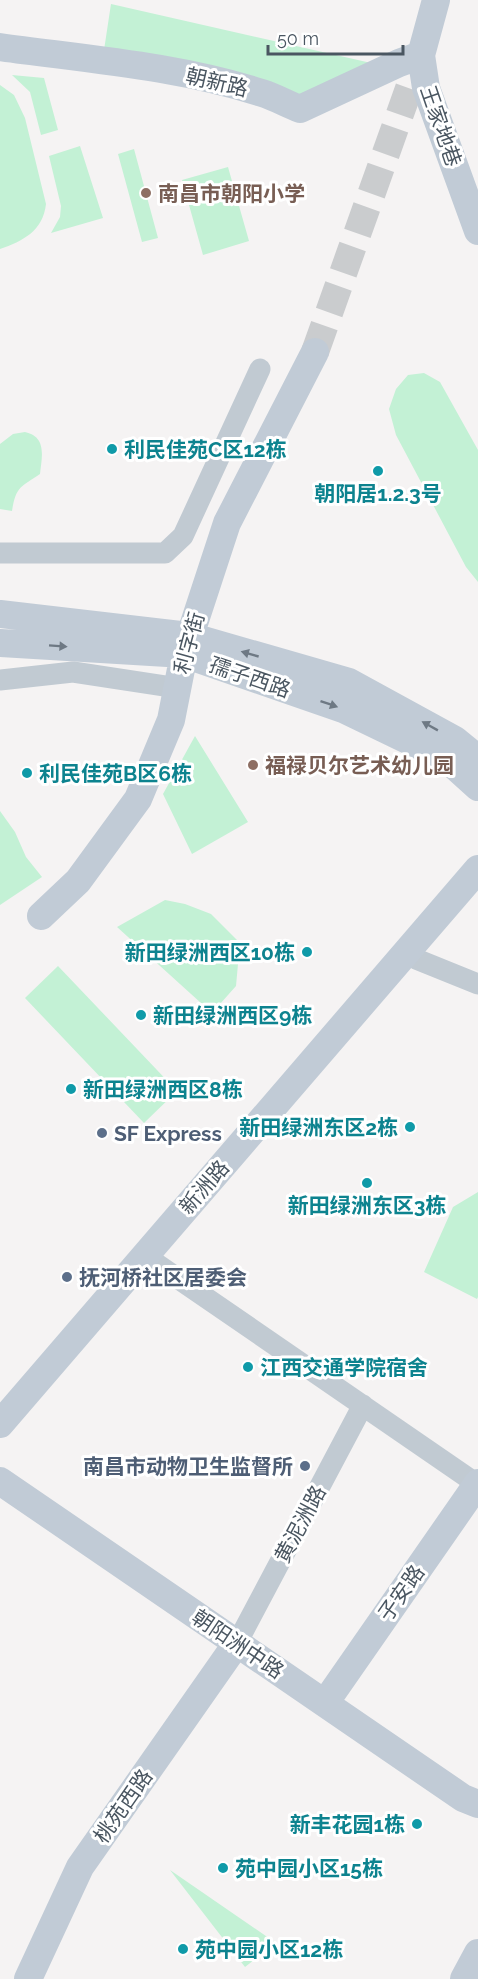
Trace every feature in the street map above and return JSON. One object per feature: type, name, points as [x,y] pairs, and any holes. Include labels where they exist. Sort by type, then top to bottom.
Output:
[{"type":"main road","points":[[421,55],[436,0]]},
{"type":"main road","name":"朝新路","points":[[0,47],[98,59],[205,78],[263,93],[300,109],[421,55]]},
{"type":"main road","name":"王家地巷","points":[[421,55],[426,88],[478,231]]},
{"type":"main road","name":"利字街","points":[[41,916],[78,880],[138,799],[171,720],[186,645],[227,523],[315,352]]},
{"type":"main road","name":"孺子西路","points":[[0,614],[186,645],[349,682],[455,740],[478,759]]},
{"type":"main road","name":"孺子西路","points":[[0,643],[186,645],[343,709],[447,759],[478,786]]},
{"type":"main road","name":"新洲路","points":[[0,1424],[478,869]]},
{"type":"main road","name":"新洲路","points":[[0,1440],[478,887]]},
{"type":"main road","name":"朝阳洲中路","points":[[0,1481],[463,1798],[478,1804]]},
{"type":"main road","name":"子安路","points":[[325,1703],[478,1484]]},
{"type":"main road","name":"桃苑西路","points":[[28,1979],[80,1866],[237,1643]]},
{"type":"main road","points":[[464,1979],[478,1953]]},
{"type":"street","points":[[0,553],[165,553],[183,536],[260,369]]},
{"type":"street","points":[[0,680],[73,672],[177,688]]},
{"type":"street","points":[[416,959],[478,984]]},
{"type":"street","points":[[154,1262],[478,1484]]},
{"type":"street","name":"黄泥洲路","points":[[237,1643],[363,1406]]},
{"type":"green space","points":[[111,4],[380,65],[299,96],[104,50]]},
{"type":"green space","points":[[12,75],[44,78],[58,130],[41,135],[30,92]]},
{"type":"green space","points":[[0,85],[14,95],[25,118],[46,204],[41,221],[31,234],[0,249]]},
{"type":"green space","points":[[80,146],[103,218],[51,233],[60,217],[61,206],[49,156]]},
{"type":"green space","points":[[134,149],[158,238],[142,242],[118,154]]},
{"type":"green space","points":[[228,167],[249,241],[203,255],[182,180]]},
{"type":"green space","points":[[424,373],[440,382],[478,450],[478,582],[466,567],[396,435],[389,409],[396,389],[408,375]]},
{"type":"green space","points":[[25,432],[37,438],[42,448],[40,474],[20,488],[15,496],[12,511],[0,509],[0,444],[13,434]]},
{"type":"green space","points":[[195,736],[248,822],[192,854],[163,794]]},
{"type":"green space","points":[[0,811],[15,832],[26,857],[42,877],[0,905]]},
{"type":"green space","points":[[165,900],[185,904],[211,914],[237,940],[236,986],[212,1013],[117,927]]},
{"type":"green space","points":[[58,966],[177,1091],[144,1123],[25,998]]},
{"type":"green space","points":[[478,1192],[477,1299],[424,1272],[453,1207]]},
{"type":"green space","points":[[170,1870],[276,1943],[245,1967]]},
{"type":"tunnel","points":[[315,352],[421,55]]},
{"type":"place","name":"南昌市朝阳小学","points":[[146,193]]},
{"type":"place","name":"利民佳苑C区12栋","points":[[112,449]]},
{"type":"place","name":"朝阳居1.2.3号","points":[[378,471]]},
{"type":"place","name":"福禄贝尔艺术幼儿园","points":[[253,765]]},
{"type":"place","name":"利民佳苑B区6栋","points":[[27,773]]},
{"type":"place","name":"新田绿洲西区10栋","points":[[307,952]]},
{"type":"place","name":"新田绿洲西区9栋","points":[[141,1015]]},
{"type":"place","name":"新田绿洲西区8栋","points":[[71,1089]]},
{"type":"place","name":"新田绿洲东区2栋","points":[[410,1127]]},
{"type":"place","name":"SF Express","points":[[102,1133]]},
{"type":"place","name":"新田绿洲东区3栋","points":[[367,1183]]},
{"type":"place","name":"抚河桥社区居委会","points":[[67,1277]]},
{"type":"place","name":"江西交通学院宿舍","points":[[248,1367]]},
{"type":"place","name":"南昌市动物卫生监督所","points":[[305,1466]]},
{"type":"place","name":"新丰花园1栋","points":[[417,1824]]},
{"type":"place","name":"苑中园小区15栋","points":[[223,1868]]},
{"type":"place","name":"苑中园小区12栋","points":[[183,1949]]}]
